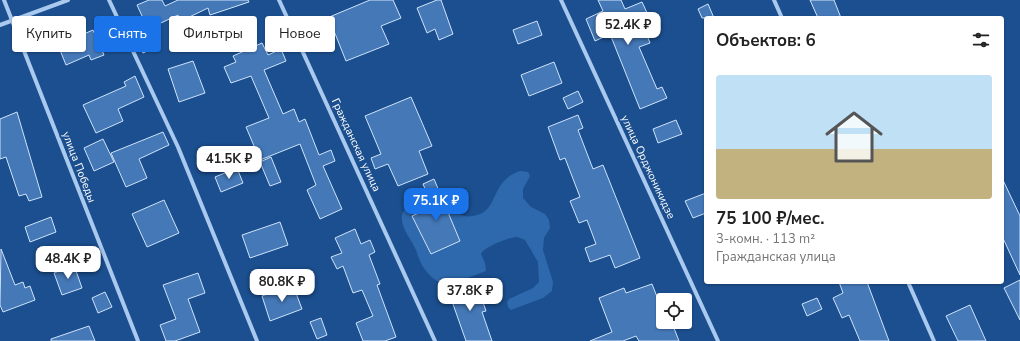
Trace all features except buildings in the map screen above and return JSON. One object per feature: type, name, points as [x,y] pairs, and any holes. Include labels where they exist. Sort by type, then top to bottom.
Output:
[{"type":"street","name":"улица Победы","points":[[4,0],[12,20]]},
{"type":"street","points":[[23,16],[68,0]]},
{"type":"street","points":[[109,0],[178,147],[257,341]]},
{"type":"street","name":"Гражданская улица","points":[[279,0],[435,341]]},
{"type":"street","name":"улица Орджоникидзе","points":[[561,0],[718,341]]},
{"type":"street","points":[[774,0],[781,16]]},
{"type":"street","points":[[0,25],[12,20]]},
{"type":"street","name":"улица Победы","points":[[25,52],[138,341]]},
{"type":"street","points":[[909,284],[934,341]]},
{"type":"shaded area","points":[[520,171],[528,172],[530,176],[523,189],[523,198],[531,207],[545,214],[549,220],[550,228],[544,238],[543,250],[553,282],[552,291],[543,298],[511,310],[508,307],[507,302],[509,299],[533,288],[539,282],[538,262],[525,240],[516,237],[491,246],[481,254],[485,263],[486,271],[446,286],[432,278],[422,265],[417,251],[403,226],[402,215],[409,205],[414,202],[420,199],[433,197],[443,199],[454,210],[464,216],[480,214],[486,211],[490,206],[504,181],[511,175]]}]
